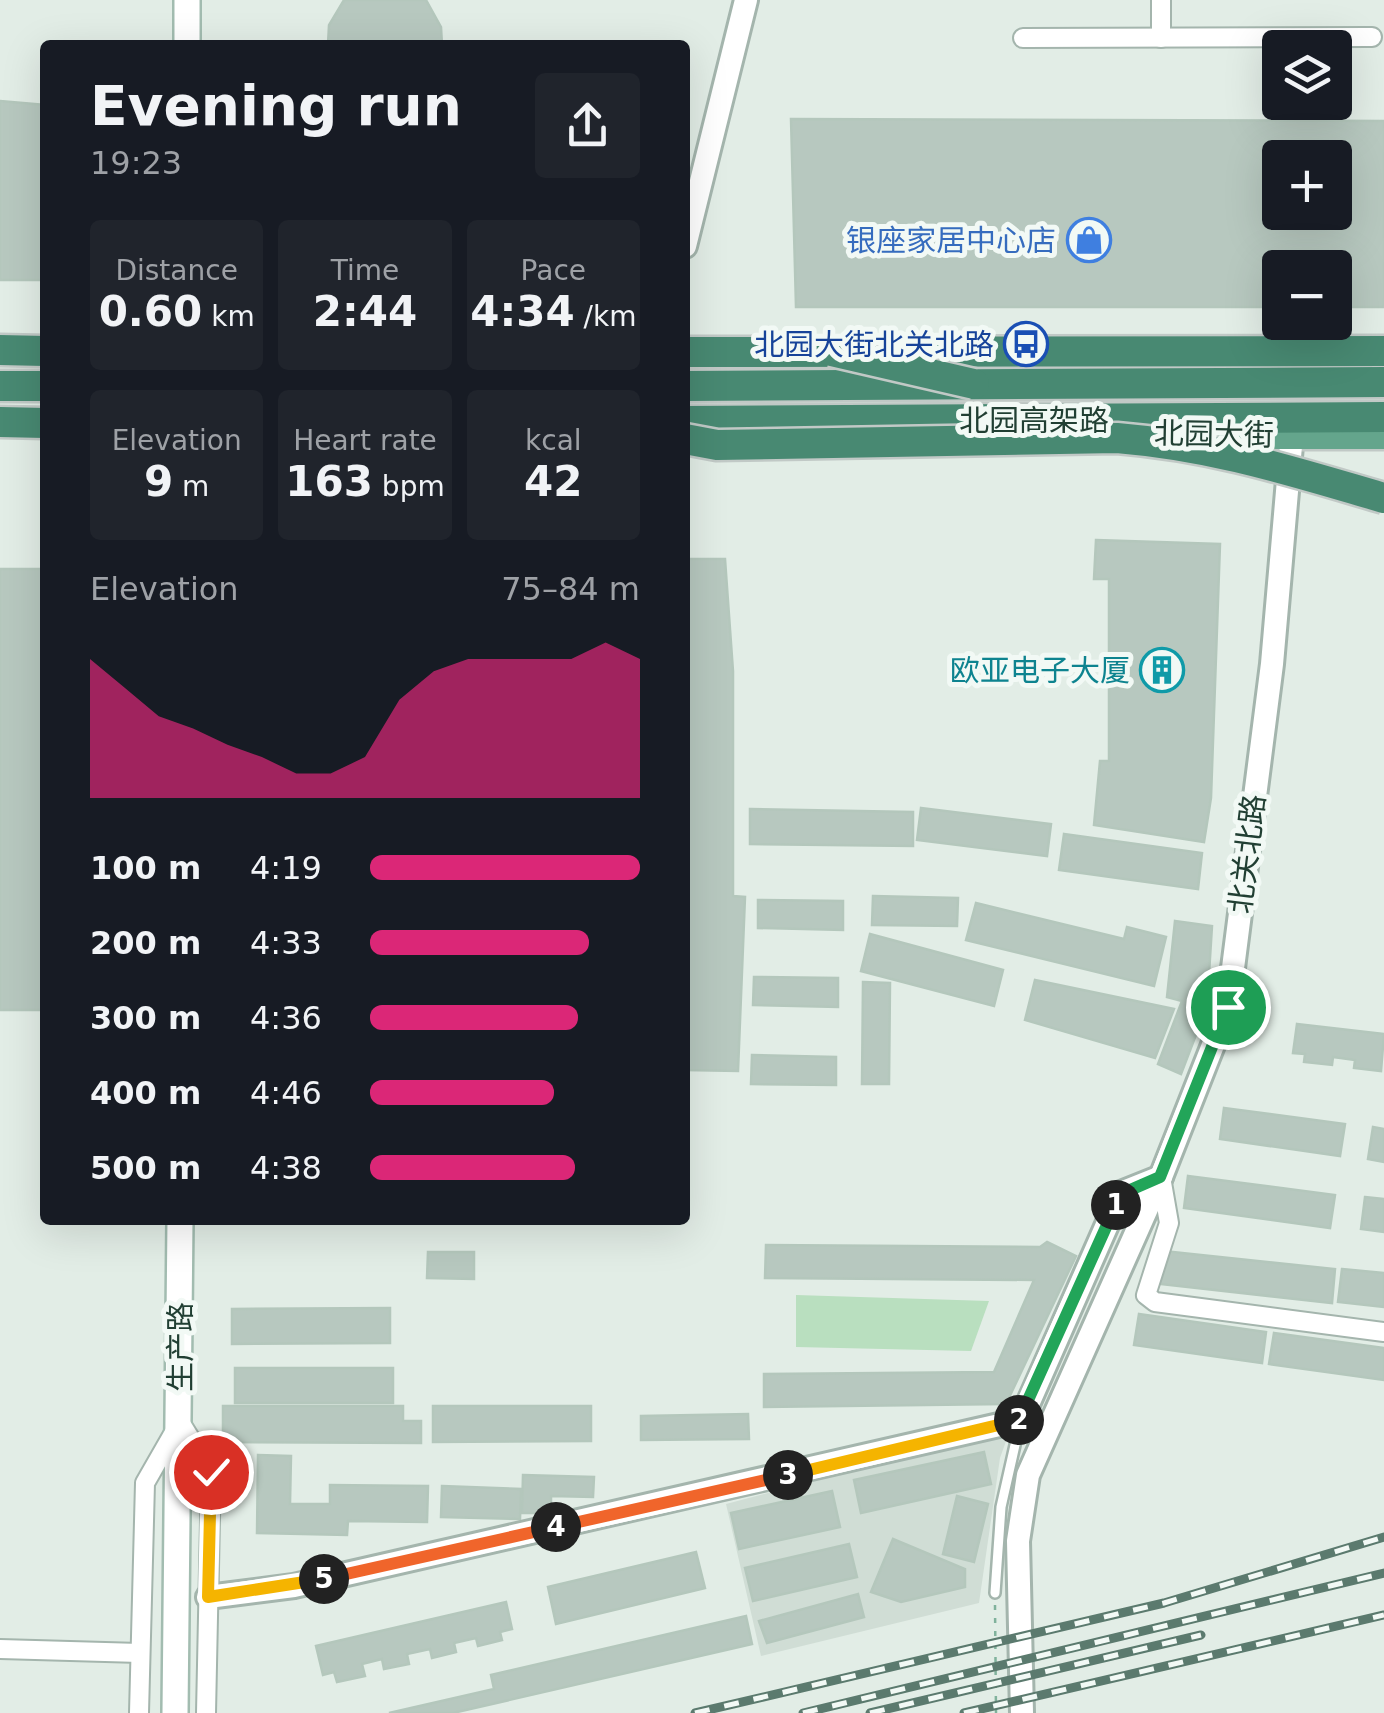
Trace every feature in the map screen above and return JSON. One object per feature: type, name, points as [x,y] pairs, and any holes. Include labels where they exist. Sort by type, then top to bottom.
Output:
[{"type":"highway","points":[[0,350],[40,351]]},
{"type":"highway","points":[[690,355],[831,351],[1384,351]]},
{"type":"highway","points":[[831,351],[974,384]]},
{"type":"highway","name":"北园高架路","points":[[690,386],[1384,382]]},
{"type":"highway","points":[[0,386],[40,386]]},
{"type":"highway","name":"北园高架路","points":[[690,421],[1384,417]]},
{"type":"highway","points":[[824,445],[960,420]]},
{"type":"highway","points":[[0,422],[40,422]]},
{"type":"highway","points":[[1117,438],[1212,462],[1384,520]]},
{"type":"highway","points":[[690,439],[717,445],[824,445],[1117,438],[1222,450],[1384,498]]},
{"type":"main road","points":[[186,40],[187,0]]},
{"type":"main road","points":[[690,355],[1384,364]]},
{"type":"main road","points":[[0,365],[40,365]]},
{"type":"main road","name":"北园大街","points":[[690,438],[980,427],[1384,434]]},
{"type":"main road","points":[[0,434],[40,436]]},
{"type":"main road","name":"生产路","points":[[174,1713],[180,1225]]},
{"type":"street","points":[[690,226],[746,0]]},
{"type":"street","points":[[1161,0],[1161,38]]},
{"type":"street","points":[[1023,38],[1372,37]]},
{"type":"street","name":"北关北路","points":[[1022,1713],[1018,1541],[1028,1475],[1160,1177],[1228,1007],[1272,664],[1292,434]]},
{"type":"street","points":[[208,1597],[294,1586],[1021,1420],[1121,1194],[1160,1177],[1169,1223],[1146,1296],[1155,1302],[1384,1332]]},
{"type":"street","points":[[139,1713],[145,1483],[180,1422],[211,1472],[206,1713]]},
{"type":"street","points":[[0,1650],[140,1653]]},
{"type":"lane","points":[[995,1592],[1002,1507],[1021,1420]]},
{"type":"path","points":[[995,1592],[996,1713]]},
{"type":"shaded area","points":[[1010,1430],[1000,1458],[979,1603],[761,1656],[726,1504]]},
{"type":"green space","points":[[796,1295],[989,1301],[971,1351],[796,1347]]},
{"type":"building","points":[[344,0],[426,0],[441,27],[442,40],[328,40],[329,25]]},
{"type":"building","points":[[0,101],[40,105],[40,280],[0,280]]},
{"type":"building","name":"银座家居中心店","points":[[791,119],[1384,121],[1384,307],[1352,307],[1352,250],[1262,250],[1262,307],[796,307]]},
{"type":"building","name":"欧亚电子大厦","points":[[1096,540],[1220,544],[1211,798],[1204,842],[1094,825],[1100,761],[1109,761],[1109,579],[1094,579]]},
{"type":"building","points":[[690,559],[725,559],[733,671],[733,896],[745,897],[738,1071],[690,1070]]},
{"type":"building","points":[[0,569],[40,569],[40,1010],[0,1010]]},
{"type":"building","points":[[921,808],[1051,824],[1047,856],[917,840]]},
{"type":"building","points":[[750,809],[913,812],[913,846],[750,844]]},
{"type":"building","points":[[1064,834],[1202,853],[1198,889],[1059,870]]},
{"type":"building","points":[[873,896],[958,898],[957,926],[872,925]]},
{"type":"building","points":[[758,900],[843,901],[843,930],[758,928]]},
{"type":"building","points":[[976,903],[1124,939],[1127,927],[1166,937],[1154,986],[966,940]]},
{"type":"building","points":[[1175,921],[1212,926],[1207,1006],[1181,1074],[1158,1064],[1182,1001],[1167,997]]},
{"type":"building","points":[[870,934],[1003,970],[994,1006],[861,971]]},
{"type":"building","points":[[754,977],[838,978],[838,1007],[753,1005]]},
{"type":"building","points":[[1035,980],[1174,1009],[1155,1058],[1025,1020]]},
{"type":"building","points":[[863,982],[890,983],[889,1084],[862,1084]]},
{"type":"building","points":[[1297,1024],[1384,1034],[1381,1071],[1354,1068],[1355,1060],[1333,1057],[1332,1065],[1304,1062],[1305,1054],[1293,1053]]},
{"type":"building","points":[[752,1055],[836,1057],[836,1085],[751,1084]]},
{"type":"building","points":[[1224,1108],[1345,1124],[1340,1156],[1220,1139]]},
{"type":"building","points":[[1373,1127],[1384,1129],[1384,1162],[1368,1159]]},
{"type":"building","points":[[1188,1176],[1335,1195],[1330,1228],[1184,1208]]},
{"type":"building","points":[[1365,1197],[1384,1199],[1384,1232],[1361,1229]]},
{"type":"building","points":[[1047,1242],[1076,1256],[1006,1404],[764,1407],[764,1374],[994,1372],[1034,1280],[765,1278],[766,1245],[1040,1247]]},
{"type":"building","points":[[1154,1250],[1335,1269],[1332,1303],[1151,1283]]},
{"type":"building","points":[[428,1252],[474,1252],[474,1279],[427,1278]]},
{"type":"building","points":[[1342,1269],[1384,1273],[1384,1307],[1338,1302]]},
{"type":"building","points":[[390,1308],[390,1343],[232,1344],[232,1309]]},
{"type":"building","points":[[1139,1314],[1266,1332],[1262,1363],[1134,1345]]},
{"type":"building","points":[[1274,1333],[1384,1348],[1384,1380],[1269,1364]]},
{"type":"building","points":[[235,1368],[393,1368],[393,1403],[235,1403]]},
{"type":"building","points":[[223,1406],[403,1406],[403,1421],[421,1421],[421,1443],[223,1442]]},
{"type":"building","points":[[433,1406],[591,1406],[591,1441],[433,1442]]},
{"type":"building","points":[[748,1414],[749,1439],[641,1440],[641,1416]]},
{"type":"building","points":[[984,1452],[991,1484],[861,1513],[854,1480]]},
{"type":"building","points":[[258,1455],[291,1456],[290,1504],[330,1504],[330,1485],[428,1486],[427,1522],[348,1521],[347,1535],[257,1533]]},
{"type":"building","points":[[523,1475],[594,1477],[593,1497],[551,1496],[551,1513],[522,1513]]},
{"type":"building","points":[[442,1486],[521,1489],[520,1519],[441,1517]]},
{"type":"building","points":[[832,1491],[840,1527],[739,1549],[731,1513]]},
{"type":"building","points":[[957,1496],[988,1504],[974,1562],[943,1554]]},
{"type":"building","points":[[893,1539],[965,1569],[965,1587],[901,1602],[871,1592]]},
{"type":"building","points":[[849,1544],[857,1577],[753,1601],[745,1568]]},
{"type":"building","points":[[696,1552],[705,1588],[556,1624],[548,1587]]},
{"type":"building","points":[[858,1594],[864,1617],[767,1643],[759,1621]]},
{"type":"building","points":[[506,1602],[512,1629],[500,1632],[502,1640],[478,1646],[476,1638],[454,1643],[456,1652],[432,1658],[430,1649],[407,1654],[409,1664],[384,1669],[382,1659],[362,1664],[365,1676],[337,1682],[334,1672],[323,1675],[316,1646]]},
{"type":"building","points":[[746,1616],[752,1644],[453,1713],[389,1713],[494,1689],[491,1675]]},
{"type":"railway","points":[[695,1713],[1164,1603],[1384,1537]]},
{"type":"railway","points":[[803,1713],[1384,1573]]},
{"type":"railway","points":[[964,1713],[1384,1615]]},
{"type":"railway","points":[[870,1713],[1201,1635]]},
{"type":"place","name":"银座家居中心店","points":[[1089,240]]},
{"type":"place","name":"北园大街北关北路","points":[[1026,344]]},
{"type":"place","name":"欧亚电子大厦","points":[[1162,670]]},
{"type":"route","points":[[211,1472],[208,1597],[294,1586],[1021,1420],[1121,1194],[1160,1177],[1228,1007]]}]
